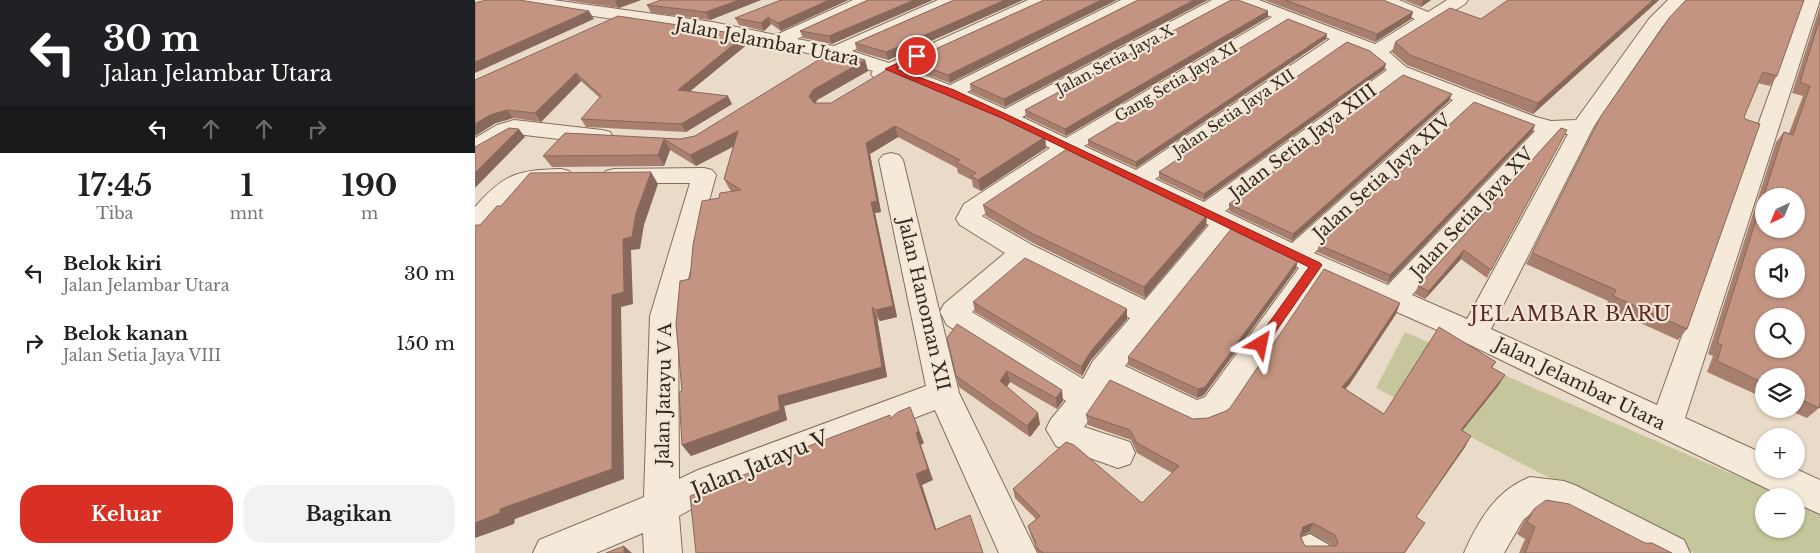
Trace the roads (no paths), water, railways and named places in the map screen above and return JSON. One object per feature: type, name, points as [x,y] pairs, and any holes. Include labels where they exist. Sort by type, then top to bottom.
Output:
[{"type":"street","name":"Jalan Jelambar Utara","points":[[520,0],[568,3],[620,16],[712,28],[834,52],[889,69],[951,92],[1305,260],[1474,334],[1820,497]]},
{"type":"street","points":[[778,41],[867,0]]},
{"type":"street","points":[[811,66],[834,52],[953,0]]},
{"type":"street","points":[[865,83],[889,69],[1042,0]]},
{"type":"street","points":[[951,92],[1135,0]]},
{"type":"street","points":[[1230,0],[1285,17],[1338,43],[1377,51],[1399,71],[1528,122],[1550,128],[1583,126]]},
{"type":"street","name":"Jalan Setia Jaya X","points":[[1007,118],[1230,0]]},
{"type":"street","points":[[1383,0],[1428,18]]},
{"type":"street","points":[[1377,51],[1459,0]]},
{"type":"street","points":[[1474,334],[1583,126],[1655,24],[1678,0]]},
{"type":"street","points":[[1666,426],[1812,0]]},
{"type":"street","points":[[589,31],[620,16],[656,3]]},
{"type":"street","points":[[712,28],[739,17]]},
{"type":"street","name":"Gang Setia Jaya XI","points":[[1023,252],[969,219],[969,214],[1067,147],[1285,17]]},
{"type":"street","name":"Jalan Setia Jaya XII","points":[[1137,180],[1338,43]]},
{"type":"street","name":"Jalan Setia Jaya XIII","points":[[1118,453],[1068,436],[1063,429],[1087,398],[1104,370],[1150,315],[1216,218],[1399,71]]},
{"type":"street","name":"Jalan Setia Jaya XIV","points":[[1104,370],[1193,414],[1203,415],[1210,412],[1216,407],[1305,260],[1468,98]]},
{"type":"street","points":[[475,148],[505,130],[514,127],[592,137],[620,138]]},
{"type":"street","name":"Jalan Setia Jaya XV","points":[[1393,298],[1550,128]]},
{"type":"street","name":"Jalan Hanoman XII","points":[[891,160],[943,393],[1019,553]]},
{"type":"street","name":"Jalan Jatayu V A","points":[[475,224],[507,186],[519,180],[535,176],[704,176],[664,316],[662,507]]},
{"type":"street","points":[[1087,398],[957,317],[954,312],[1023,252],[1150,315]]},
{"type":"street","name":"Jalan Jatayu V","points":[[552,553],[662,507],[710,481],[943,393]]},
{"type":"street","points":[[1483,553],[1510,508],[1530,493],[1564,498],[1671,553]]},
{"type":"street","points":[[662,507],[661,535],[663,553]]},
{"type":"district","name":"JELAMBAR BARU","points":[[1571,314]]}]
